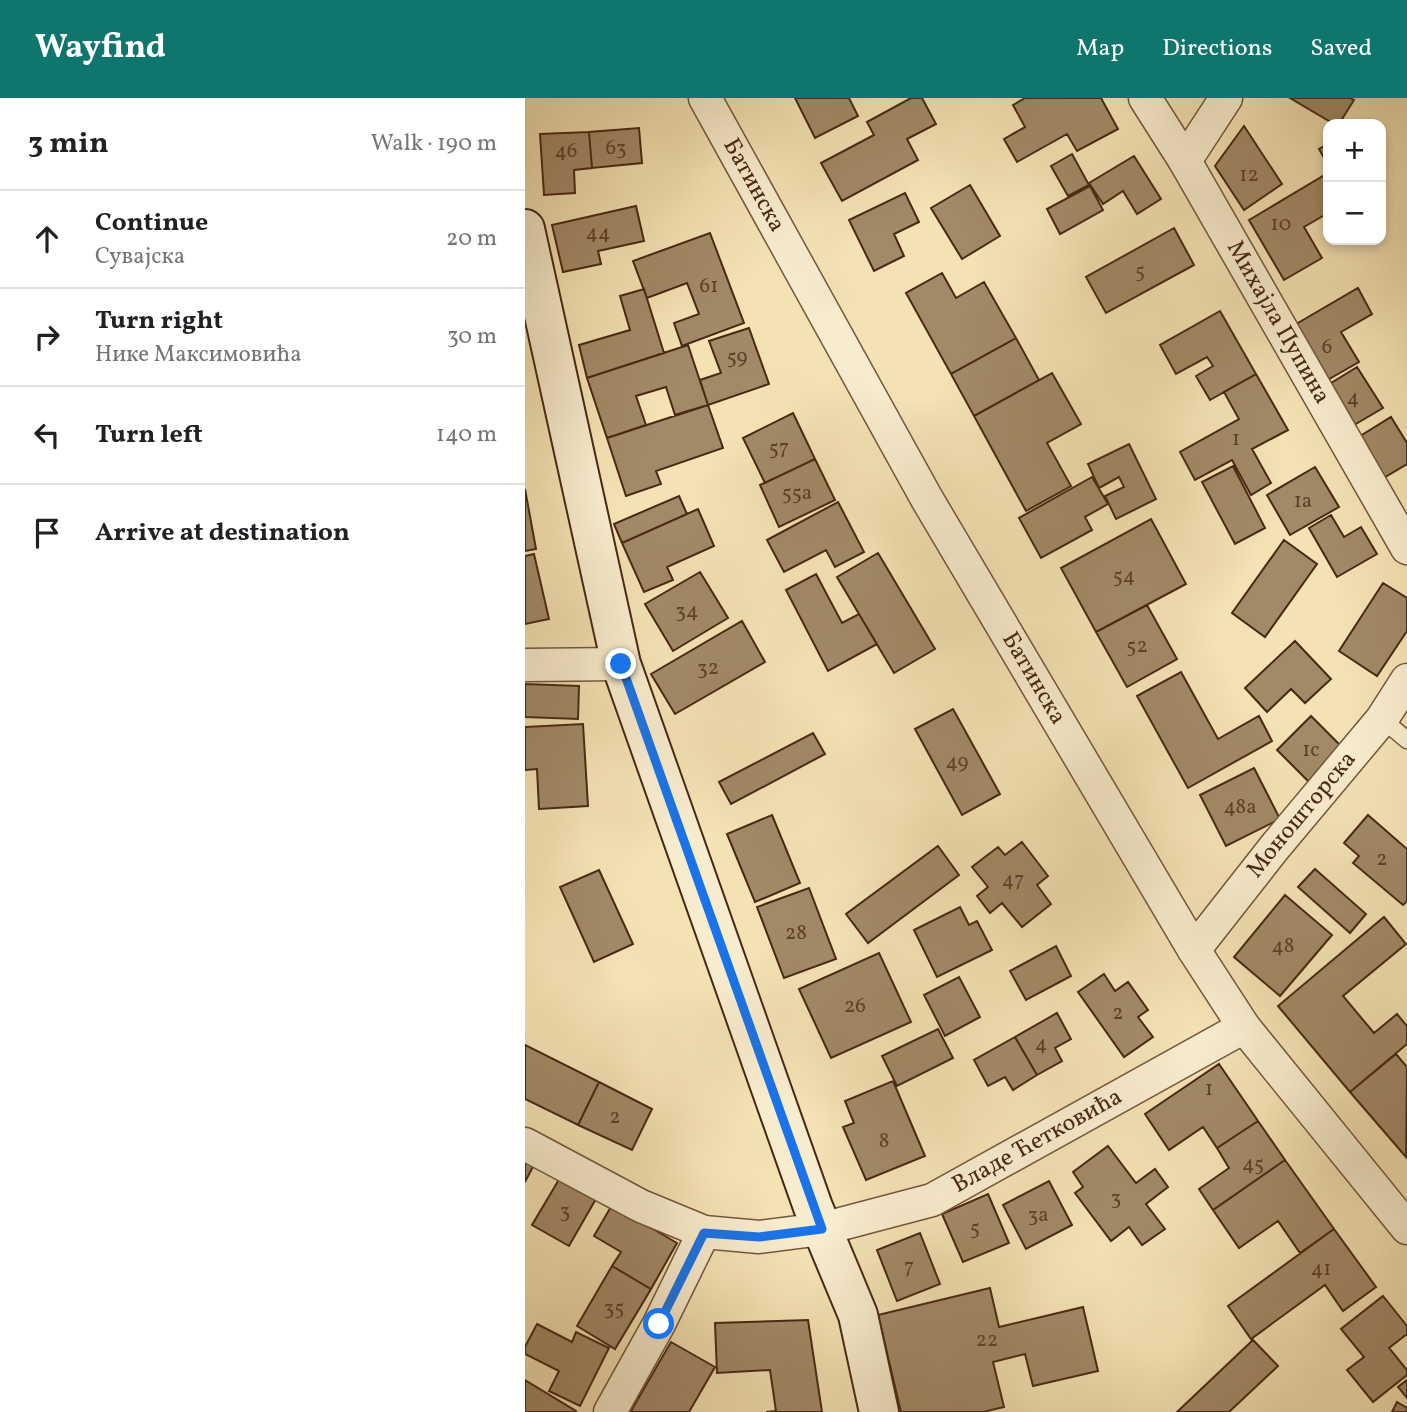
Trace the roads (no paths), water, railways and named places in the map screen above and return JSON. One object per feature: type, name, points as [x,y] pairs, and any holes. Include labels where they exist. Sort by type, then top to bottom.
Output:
[{"type":"main road","points":[[525,229],[621,664],[822,1229],[858,1315],[879,1412]]},
{"type":"street","name":"Батинска","points":[[705,98],[927,499],[1194,950],[1244,1027],[1407,1228]]},
{"type":"street","name":"Михајла Пупина","points":[[1145,98],[1185,161],[1407,548]]},
{"type":"street","points":[[1185,161],[1226,98]]},
{"type":"street","points":[[525,665],[621,664]]},
{"type":"street","name":"Моношторска","points":[[1194,950],[1274,848],[1382,719],[1407,680]]},
{"type":"street","name":"Владе Ћетковића","points":[[525,1144],[641,1206],[704,1233],[759,1237],[822,1229],[932,1200],[1244,1027]]},
{"type":"street","points":[[610,1412],[659,1324],[704,1233]]},
{"type":"lane","points":[[1382,719],[1407,740]]}]
